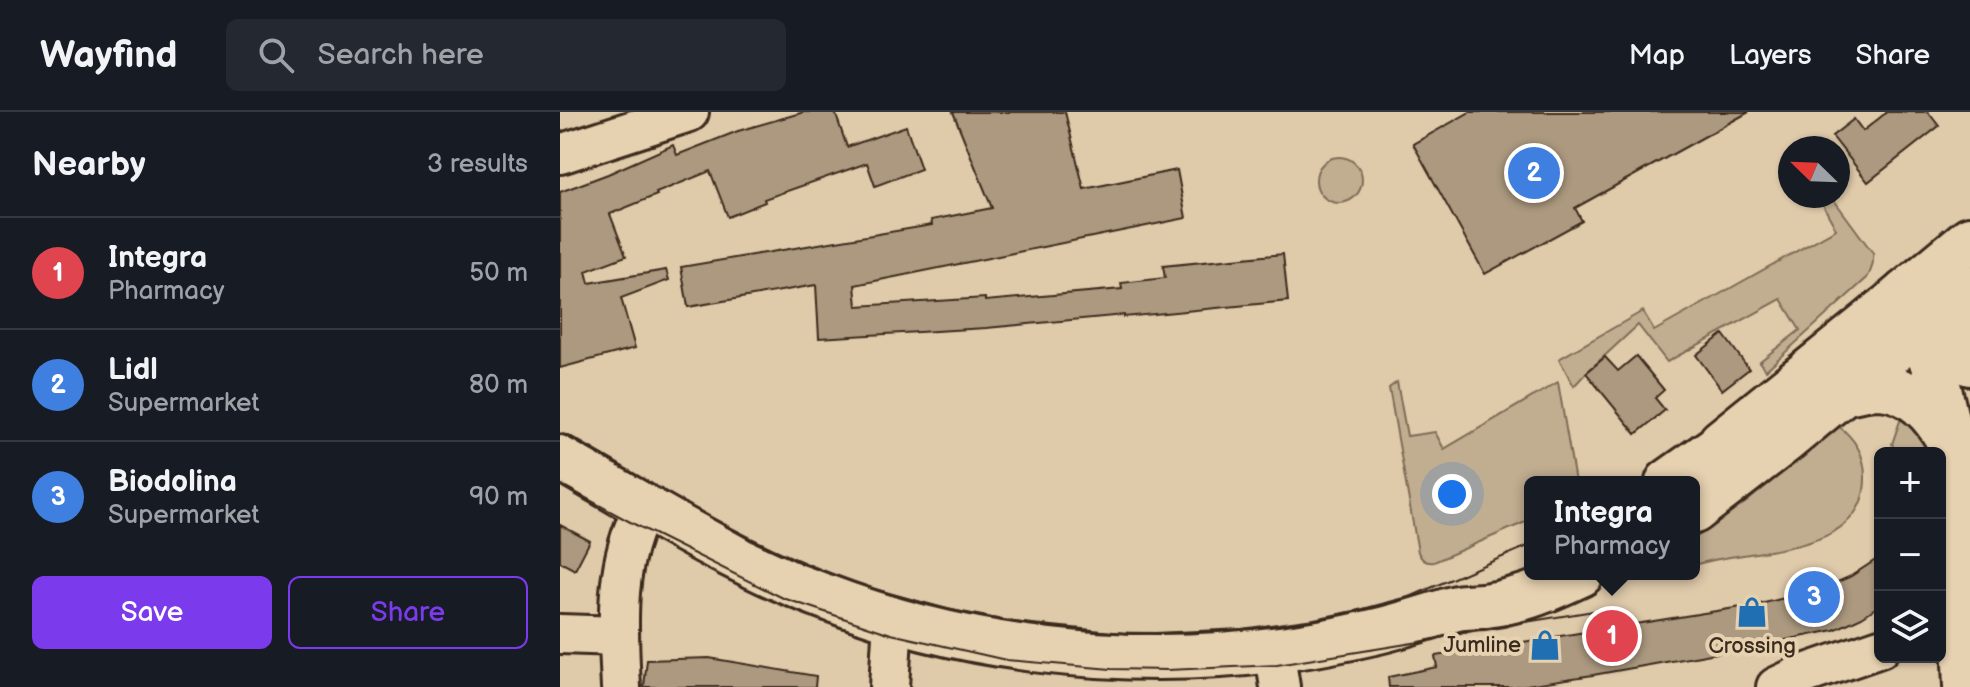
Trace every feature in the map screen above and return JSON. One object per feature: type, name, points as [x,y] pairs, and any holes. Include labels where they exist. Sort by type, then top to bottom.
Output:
[{"type":"main road","points":[[1700,506],[1841,393],[1930,301],[1970,239]]},
{"type":"main road","points":[[1930,301],[1970,356]]},
{"type":"main road","points":[[1930,301],[1934,368],[1952,445],[1958,497],[1958,639],[1966,687]]},
{"type":"main road","points":[[1676,476],[1721,442],[1930,301]]},
{"type":"main road","points":[[1841,393],[1880,387],[1904,393],[1930,413],[1952,445]]},
{"type":"main road","points":[[560,458],[731,555],[821,596],[893,619],[979,640],[1043,651],[1175,657],[1277,668],[1336,640],[1465,606],[1515,600],[1566,580]]},
{"type":"main road","points":[[1465,606],[1488,586],[1524,567]]},
{"type":"street","points":[[560,154],[689,112]]},
{"type":"street","points":[[621,687],[618,596],[634,524],[645,505]]},
{"type":"street","points":[[889,687],[893,619]]},
{"type":"street","points":[[560,634],[619,636]]},
{"type":"street","points":[[1776,687],[1874,650]]},
{"type":"shaded area","points":[[1339,157],[1355,164],[1362,180],[1355,196],[1339,203],[1323,196],[1316,180],[1323,164]]},
{"type":"shaded area","points":[[1825,208],[1840,208],[1873,253],[1867,278],[1766,370],[1759,362],[1800,330],[1781,299],[1667,362],[1638,325],[1574,386],[1559,359],[1643,311],[1654,331],[1836,229]]},
{"type":"shaded area","points":[[1397,382],[1407,436],[1435,432],[1444,449],[1558,382],[1574,476],[1524,476],[1524,523],[1428,562],[1418,552],[1389,388]]},
{"type":"shaded area","points":[[1903,412],[1926,435],[1929,447],[1893,447]]},
{"type":"shaded area","points":[[1837,425],[1858,447],[1865,477],[1860,504],[1846,523],[1826,536],[1800,545],[1700,563],[1700,535],[1749,500]]},
{"type":"building","points":[[804,112],[835,112],[847,147],[906,126],[921,169],[875,186],[867,163],[764,199],[765,202],[728,217],[710,171],[610,214],[626,256],[586,271],[589,283],[666,270],[669,280],[621,298],[635,348],[560,368],[560,192],[673,145],[677,155],[738,131]]},
{"type":"building","points":[[953,112],[1065,112],[1084,189],[1177,170],[1186,218],[855,285],[857,306],[985,298],[985,301],[1122,289],[1121,283],[1165,278],[1163,266],[1283,254],[1288,301],[986,328],[819,338],[816,285],[688,307],[681,267],[932,225],[931,220],[992,208]]},
{"type":"building","points":[[1470,112],[1749,112],[1575,208],[1582,221],[1485,274],[1413,144]]},
{"type":"building","points":[[1887,112],[1928,112],[1939,126],[1868,182],[1850,159],[1850,136],[1832,136],[1854,119],[1863,131]]},
{"type":"building","points":[[1723,334],[1749,369],[1722,390],[1696,355]]},
{"type":"building","points":[[1636,356],[1664,390],[1655,398],[1665,410],[1636,434],[1586,373],[1605,357],[1618,371]]},
{"type":"building","points":[[560,525],[590,541],[575,570],[560,562]]},
{"type":"building","points":[[1874,561],[1874,609],[1834,630],[1513,687],[1389,687],[1388,677],[1437,667],[1435,656],[1760,604],[1822,589]]},
{"type":"building","points":[[709,658],[816,676],[815,687],[644,687],[647,660]]},
{"type":"tram line","points":[[560,433],[750,540],[805,565],[871,588],[947,609],[1012,622],[1133,634],[1242,629],[1314,619],[1412,596],[1524,548]]},
{"type":"tram line","points":[[560,484],[783,598],[891,634],[1006,660],[1111,669],[1277,665],[1606,609]]},
{"type":"place","name":"Lidl","points":[[1534,173]]},
{"type":"place","name":"Biodolina","points":[[1814,597]]},
{"type":"place","name":"Crossing","points":[[1752,612]]},
{"type":"place","name":"Integra","points":[[1612,636]]},
{"type":"place","name":"Jumline","points":[[1545,645]]}]
